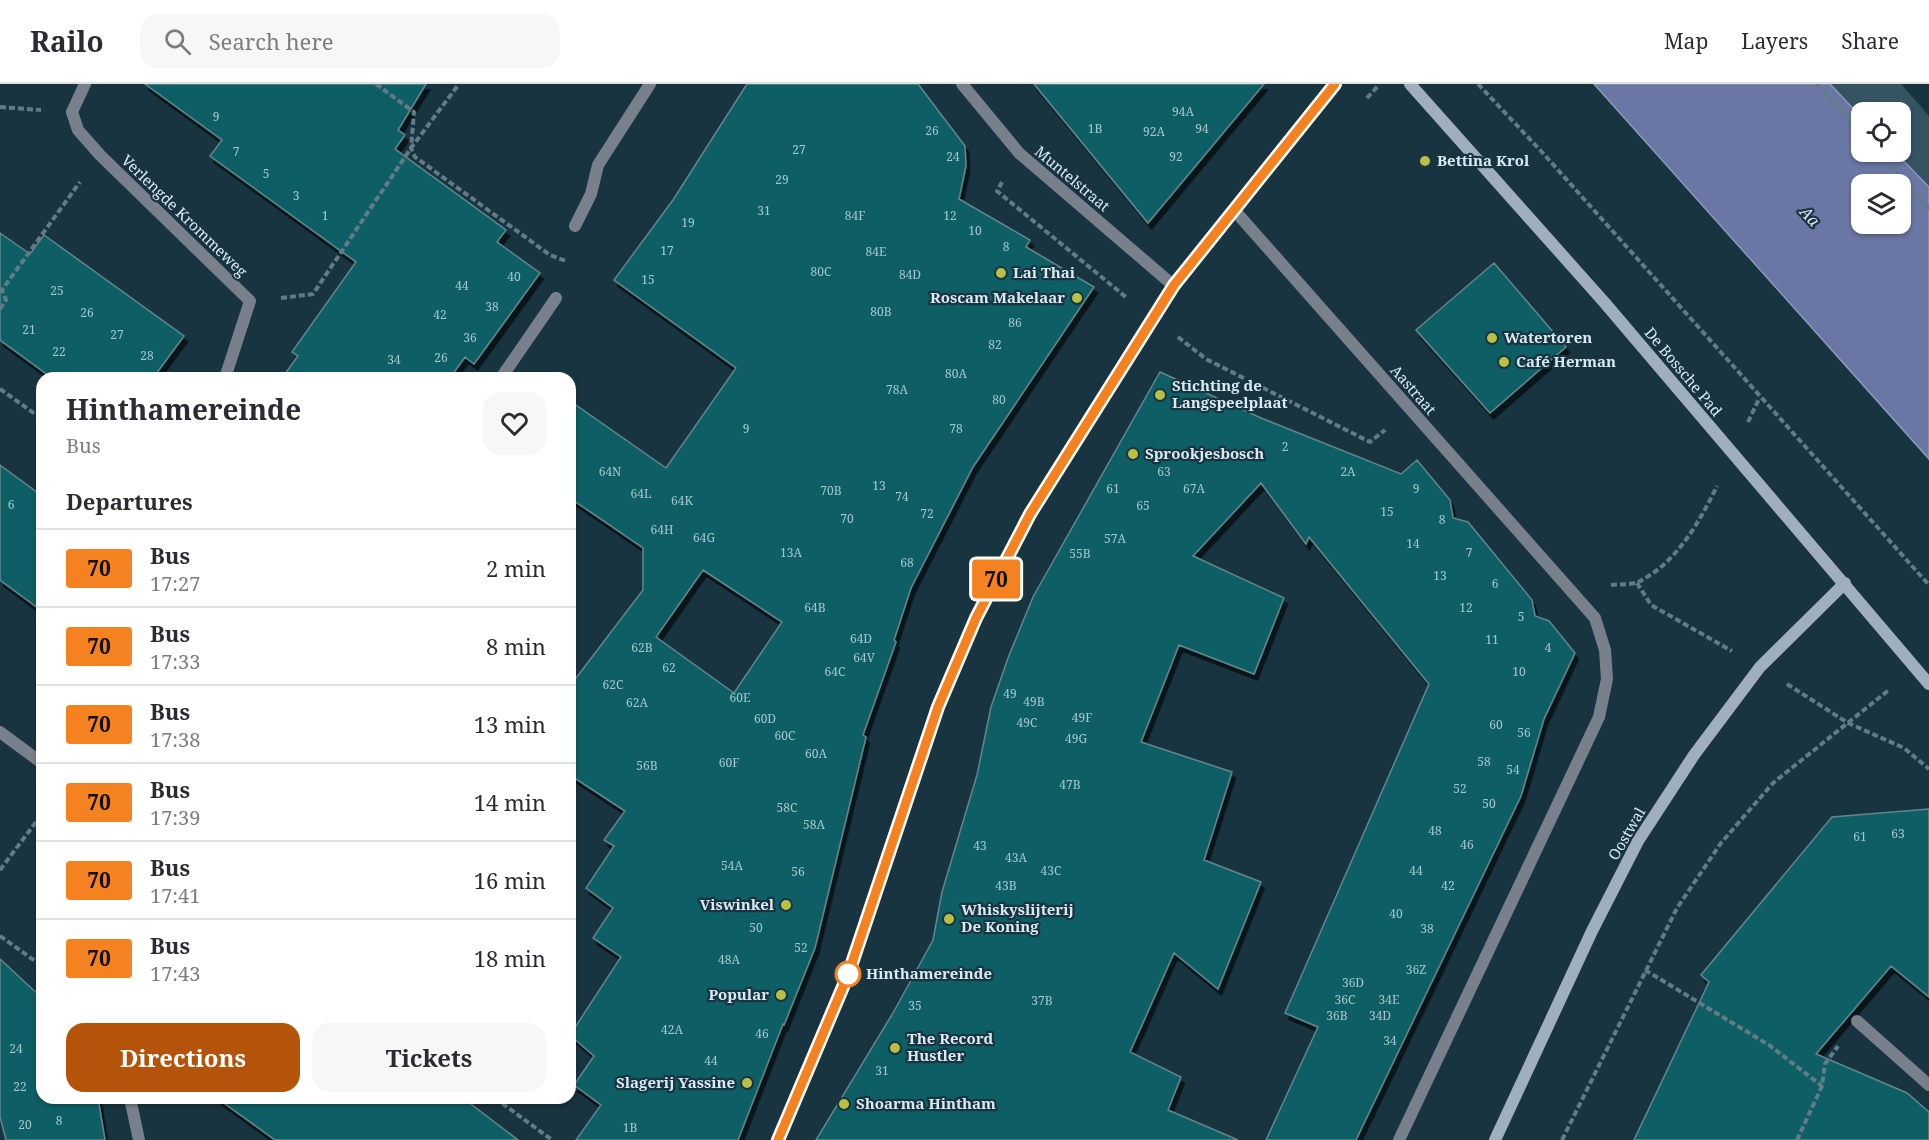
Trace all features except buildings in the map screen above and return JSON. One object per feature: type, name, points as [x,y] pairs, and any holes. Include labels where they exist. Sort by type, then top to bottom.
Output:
[{"type":"street","points":[[72,112],[80,90],[85,84]]},
{"type":"street","points":[[575,226],[591,194],[598,165],[650,84]]},
{"type":"street","name":"Muntelstraat","points":[[962,84],[1019,153],[1174,285]]},
{"type":"street","points":[[778,1140],[836,1006],[938,707],[976,618],[1030,514],[1174,285],[1336,84]]},
{"type":"street","name":"De Bossche Pad","points":[[1410,84],[1604,302],[1929,684]]},
{"type":"street","name":"Verlengde Krommeweg","points":[[72,112],[78,130],[100,155],[250,301]]},
{"type":"street","name":"Aastraat","points":[[1235,212],[1570,588],[1595,618],[1605,650],[1607,679],[1599,717],[1399,1140]]},
{"type":"street","points":[[505,372],[556,298]]},
{"type":"street","points":[[227,372],[250,301]]},
{"type":"street","name":"Oostwal","points":[[1495,1140],[1592,931],[1638,841],[1694,755],[1760,667],[1845,584]]},
{"type":"street","points":[[0,732],[36,759]]},
{"type":"street","points":[[1857,1021],[1929,1085]]},
{"type":"street","points":[[131,1104],[139,1140]]},
{"type":"path","points":[[376,84],[414,112],[411,148],[415,156],[550,255],[566,261]]},
{"type":"path","points":[[250,301],[313,294],[411,148],[459,84]]},
{"type":"path","points":[[1478,84],[1541,151],[1759,399],[1929,585]]},
{"type":"path","points":[[1817,84],[1851,121]]},
{"type":"path","points":[[0,107],[72,112]]},
{"type":"path","points":[[0,309],[6,300],[2,291],[100,155]]},
{"type":"path","points":[[1887,162],[1929,209]]},
{"type":"path","points":[[556,298],[575,226]]},
{"type":"path","points":[[0,389],[36,415]]},
{"type":"path","points":[[1759,399],[1702,517],[1671,557],[1637,583],[1651,605],[1760,667],[1848,723],[1904,748],[1929,769]]},
{"type":"path","points":[[1562,1140],[1677,908],[1721,843],[1773,783],[1848,723]]},
{"type":"path","points":[[0,870],[36,822]]},
{"type":"path","points":[[0,936],[36,962]]},
{"type":"path","points":[[1645,970],[1769,1044],[1822,1086]]},
{"type":"path","points":[[1797,1140],[1822,1086],[1825,1064],[1857,1021]]},
{"type":"path","points":[[503,1104],[552,1140]]},
{"type":"shaded area","points":[[1830,84],[1901,84],[1929,116],[1929,187],[1905,162],[1911,162],[1911,102],[1851,102],[1851,106]]},
{"type":"water","name":"Aa","points":[[1594,84],[1830,84],[1851,106],[1851,162],[1905,162],[1929,187],[1929,459]]},
{"type":"bus line","name":"70","points":[[778,1140],[848,975],[938,707],[976,618],[1030,514],[1174,285],[1235,212],[1335,84]]},
{"type":"place","name":"Bettina Krol","points":[[1425,161]]},
{"type":"place","name":"Lai Thai","points":[[1001,273]]},
{"type":"place","name":"Roscam Makelaar","points":[[1077,298]]},
{"type":"place","name":"Watertoren","points":[[1492,338]]},
{"type":"place","name":"Café Herman","points":[[1504,362]]},
{"type":"place","name":"Stichting de Langspeelplaat","points":[[1160,395]]},
{"type":"place","name":"Sprookjesbosch","points":[[1133,454]]},
{"type":"place","name":"Viswinkel","points":[[786,905]]},
{"type":"place","name":"Whiskyslijterij De Koning","points":[[949,919]]},
{"type":"place","name":"Hinthamereinde","points":[[848,974]]},
{"type":"place","name":"Popular","points":[[781,995]]},
{"type":"place","name":"The Record Hustler","points":[[895,1048]]},
{"type":"place","name":"Slagerij Yassine","points":[[747,1083]]},
{"type":"place","name":"Shoarma Hintham","points":[[844,1104]]}]
